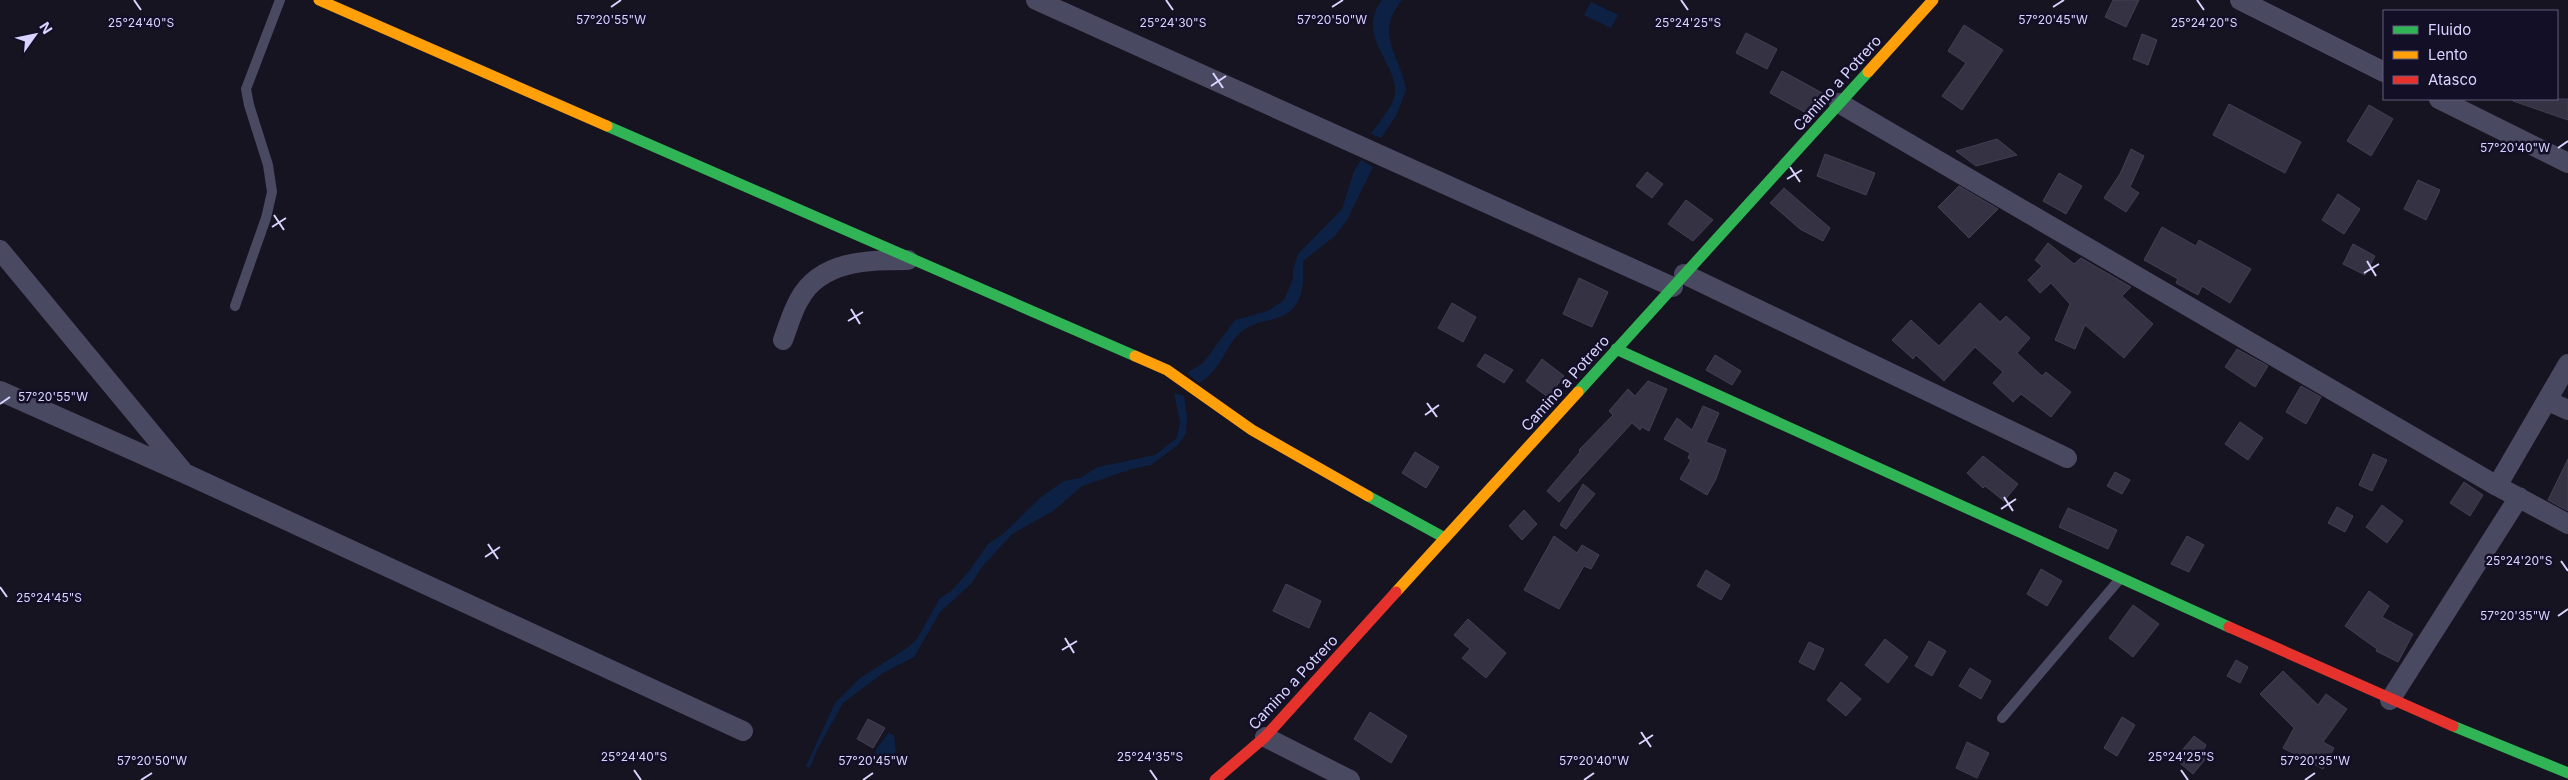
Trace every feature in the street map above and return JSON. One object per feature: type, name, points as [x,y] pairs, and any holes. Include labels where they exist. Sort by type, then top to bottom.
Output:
[{"type":"street","points":[[320,0],[1167,370],[1192,386],[1225,412],[1284,448],[1445,538]]},
{"type":"street","points":[[1036,0],[1678,281],[2067,458]]},
{"type":"street","name":"Camino a Potrero","points":[[1215,780],[1265,736],[1933,0]]},
{"type":"street","points":[[2240,0],[2383,72]]},
{"type":"street","points":[[2441,100],[2568,163]]},
{"type":"street","points":[[1839,103],[2497,486],[2568,524]]},
{"type":"street","points":[[0,250],[184,473]]},
{"type":"street","points":[[784,340],[798,300],[819,276],[843,265],[879,260],[915,260]]},
{"type":"street","points":[[1616,349],[2390,700],[2568,773]]},
{"type":"street","points":[[2497,486],[2568,364]]},
{"type":"street","points":[[0,391],[184,473],[743,731]]},
{"type":"street","points":[[2548,401],[2568,410]]},
{"type":"street","points":[[2390,700],[2519,497]]},
{"type":"street","points":[[1265,736],[1350,780]]},
{"type":"lane","points":[[235,306],[266,218],[272,192],[268,165],[249,105],[246,89],[280,0]]},
{"type":"lane","points":[[2002,718],[2121,578]]},
{"type":"water","points":[[1382,0],[1402,0],[1394,12],[1389,34],[1406,90],[1396,116],[1381,138],[1371,134],[1392,103],[1395,86],[1392,75],[1375,39],[1373,27],[1375,14]]},
{"type":"water","points":[[1591,2],[1618,15],[1611,28],[1584,15]]},
{"type":"water","points":[[1361,160],[1373,167],[1347,220],[1335,236],[1303,261],[1301,294],[1294,307],[1280,317],[1255,324],[1240,333],[1234,339],[1214,371],[1199,383],[1187,373],[1203,363],[1235,320],[1268,311],[1284,300],[1293,279],[1293,269],[1298,254],[1342,209],[1354,171]]},
{"type":"water","points":[[1174,393],[1184,396],[1187,417],[1186,433],[1179,444],[1151,465],[1132,469],[1082,486],[1053,511],[1012,534],[982,567],[971,584],[940,612],[914,657],[883,673],[843,703],[817,750],[810,768],[806,766],[835,703],[860,678],[907,648],[917,639],[940,598],[951,591],[969,571],[988,544],[1003,534],[1041,497],[1064,481],[1080,478],[1098,467],[1155,455],[1177,438],[1180,422]]},
{"type":"water","points":[[888,733],[894,735],[896,752],[883,767],[875,756],[876,750]]},
{"type":"building","points":[[2113,0],[2139,0],[2126,27],[2105,17]]},
{"type":"building","points":[[1964,25],[2003,50],[1962,110],[1942,96],[1966,63],[1948,51]]},
{"type":"building","points":[[1746,33],[1777,49],[1767,69],[1736,53]]},
{"type":"building","points":[[2142,34],[2157,40],[2148,65],[2133,59]]},
{"type":"building","points":[[1782,71],[1826,95],[1808,114],[1770,93]]},
{"type":"building","points":[[2568,99],[2568,120],[2513,101]]},
{"type":"building","points":[[2229,104],[2301,142],[2285,173],[2213,135]]},
{"type":"building","points":[[2369,105],[2393,119],[2371,156],[2347,141]]},
{"type":"building","points":[[1997,139],[2017,155],[1976,166],[1956,151]]},
{"type":"building","points":[[2131,149],[2144,156],[2130,187],[2139,193],[2126,212],[2104,198],[2120,174]]},
{"type":"building","points":[[1825,154],[1875,173],[1866,195],[1817,176]]},
{"type":"building","points":[[1647,172],[1663,184],[1652,198],[1636,186]]},
{"type":"building","points":[[2059,173],[2082,186],[2066,214],[2043,201]]},
{"type":"building","points":[[2418,180],[2440,190],[2426,220],[2404,209]]},
{"type":"building","points":[[1959,186],[1998,209],[1969,238],[1938,207]]},
{"type":"building","points":[[1784,188],[1830,228],[1823,241],[1800,229],[1770,203]]},
{"type":"building","points":[[2338,194],[2360,209],[2344,234],[2322,220]]},
{"type":"building","points":[[1686,200],[1713,220],[1693,241],[1668,224]]},
{"type":"building","points":[[2162,227],[2196,246],[2199,240],[2251,269],[2230,303],[2202,286],[2198,295],[2176,283],[2178,279],[2144,260]]},
{"type":"building","points":[[2048,243],[2074,264],[2081,258],[2131,287],[2122,296],[2153,324],[2124,358],[2085,325],[2075,349],[2055,340],[2070,304],[2051,283],[2040,293],[2028,280],[2042,266],[2035,260]]},
{"type":"building","points":[[2353,244],[2375,256],[2365,275],[2343,264]]},
{"type":"building","points":[[1579,278],[1608,292],[1592,327],[1563,314]]},
{"type":"building","points":[[1452,303],[1476,317],[1463,342],[1438,328]]},
{"type":"building","points":[[1980,303],[2000,322],[2006,316],[2030,338],[2017,353],[2042,376],[2046,372],[2071,392],[2051,417],[2021,394],[2013,402],[1993,383],[2003,372],[1975,347],[1944,381],[1916,355],[1913,359],[1892,340],[1911,320],[1939,346]]},
{"type":"building","points":[[2237,349],[2268,366],[2255,387],[2225,367]]},
{"type":"building","points":[[1485,354],[1513,370],[1504,383],[1477,366]]},
{"type":"building","points":[[1715,355],[1741,371],[1732,385],[1706,370]]},
{"type":"building","points":[[1542,359],[1564,376],[1548,397],[1526,381]]},
{"type":"building","points":[[1648,381],[1667,389],[1649,431],[1642,427],[1640,430],[1632,423],[1559,502],[1547,491],[1580,452],[1579,450],[1613,415],[1609,411],[1628,389],[1635,396]]},
{"type":"building","points":[[2301,386],[2321,397],[2306,424],[2286,412]]},
{"type":"building","points":[[1703,406],[1719,413],[1706,442],[1726,450],[1716,479],[1707,495],[1680,479],[1691,460],[1688,458],[1690,453],[1664,439],[1677,418],[1692,430]]},
{"type":"building","points":[[2240,422],[2263,438],[2248,460],[2225,444]]},
{"type":"building","points":[[1415,452],[1439,467],[1426,488],[1402,473]]},
{"type":"building","points":[[2373,454],[2387,460],[2372,491],[2359,485]]},
{"type":"building","points":[[1983,456],[2018,484],[2004,501],[1985,486],[1983,488],[1967,473]]},
{"type":"building","points":[[2568,459],[2568,511],[2548,500]]},
{"type":"building","points":[[2115,472],[2130,480],[2122,494],[2107,486]]},
{"type":"building","points":[[2464,482],[2483,495],[2470,516],[2450,503]]},
{"type":"building","points":[[1583,484],[1595,494],[1566,529],[1560,525]]},
{"type":"building","points":[[2382,505],[2403,521],[2387,543],[2366,527]]},
{"type":"building","points":[[2337,507],[2353,516],[2345,532],[2328,523]]},
{"type":"building","points":[[2068,508],[2117,530],[2108,549],[2059,527]]},
{"type":"building","points":[[1524,510],[1537,524],[1522,540],[1509,526]]},
{"type":"building","points":[[1554,536],[1577,553],[1582,545],[1599,555],[1591,569],[1584,566],[1559,609],[1524,590]]},
{"type":"building","points":[[2187,536],[2204,545],[2189,572],[2171,564]]},
{"type":"building","points":[[2041,569],[2062,581],[2047,606],[2027,594]]},
{"type":"building","points":[[1706,570],[1730,585],[1721,600],[1697,586]]},
{"type":"building","points":[[1286,584],[1321,601],[1309,628],[1273,611]]},
{"type":"building","points":[[2369,591],[2389,606],[2382,617],[2413,634],[2398,662],[2376,651],[2377,649],[2345,626]]},
{"type":"building","points":[[2133,605],[2159,624],[2133,657],[2109,638]]},
{"type":"building","points":[[1468,619],[1506,653],[1486,678],[1462,658],[1470,649],[1454,635]]},
{"type":"building","points":[[1885,639],[1908,657],[1888,683],[1865,665]]},
{"type":"building","points":[[1929,641],[1946,651],[1932,676],[1915,666]]},
{"type":"building","points":[[1809,642],[1824,649],[1814,670],[1799,662]]},
{"type":"building","points":[[2236,660],[2248,667],[2240,683],[2227,676]]},
{"type":"building","points":[[1970,668],[1991,681],[1981,699],[1959,686]]},
{"type":"building","points":[[2283,671],[2318,705],[2326,694],[2347,709],[2323,742],[2334,748],[2323,769],[2283,748],[2294,728],[2260,694]]},
{"type":"building","points":[[1841,682],[1861,699],[1846,716],[1827,700]]},
{"type":"building","points":[[1370,712],[1407,736],[1391,763],[1354,739]]},
{"type":"building","points":[[2122,717],[2135,725],[2117,756],[2104,748]]},
{"type":"building","points":[[868,719],[885,728],[873,748],[857,739]]},
{"type":"building","points":[[2194,736],[2206,745],[2202,753],[2207,757],[2193,774],[2175,759]]},
{"type":"building","points":[[1967,742],[1989,753],[1977,778],[1956,768]]},
{"type":"traffic: fast","points":[[1578,392],[1868,72]]},
{"type":"traffic: fast","points":[[607,126],[1135,356]]},
{"type":"traffic: fast","points":[[1616,349],[2229,627]]},
{"type":"traffic: fast","points":[[1368,496],[1445,538]]},
{"type":"traffic: fast","points":[[2453,726],[2568,773]]},
{"type":"traffic: slow","points":[[319,0],[607,126]]},
{"type":"traffic: slow","points":[[1868,72],[1933,0]]},
{"type":"traffic: slow","points":[[1135,356],[1167,370],[1252,430],[1368,496]]},
{"type":"traffic: slow","points":[[1396,592],[1578,392]]},
{"type":"traffic: jam","points":[[1215,780],[1265,737],[1396,592]]},
{"type":"traffic: jam","points":[[2229,627],[2453,726]]}]
